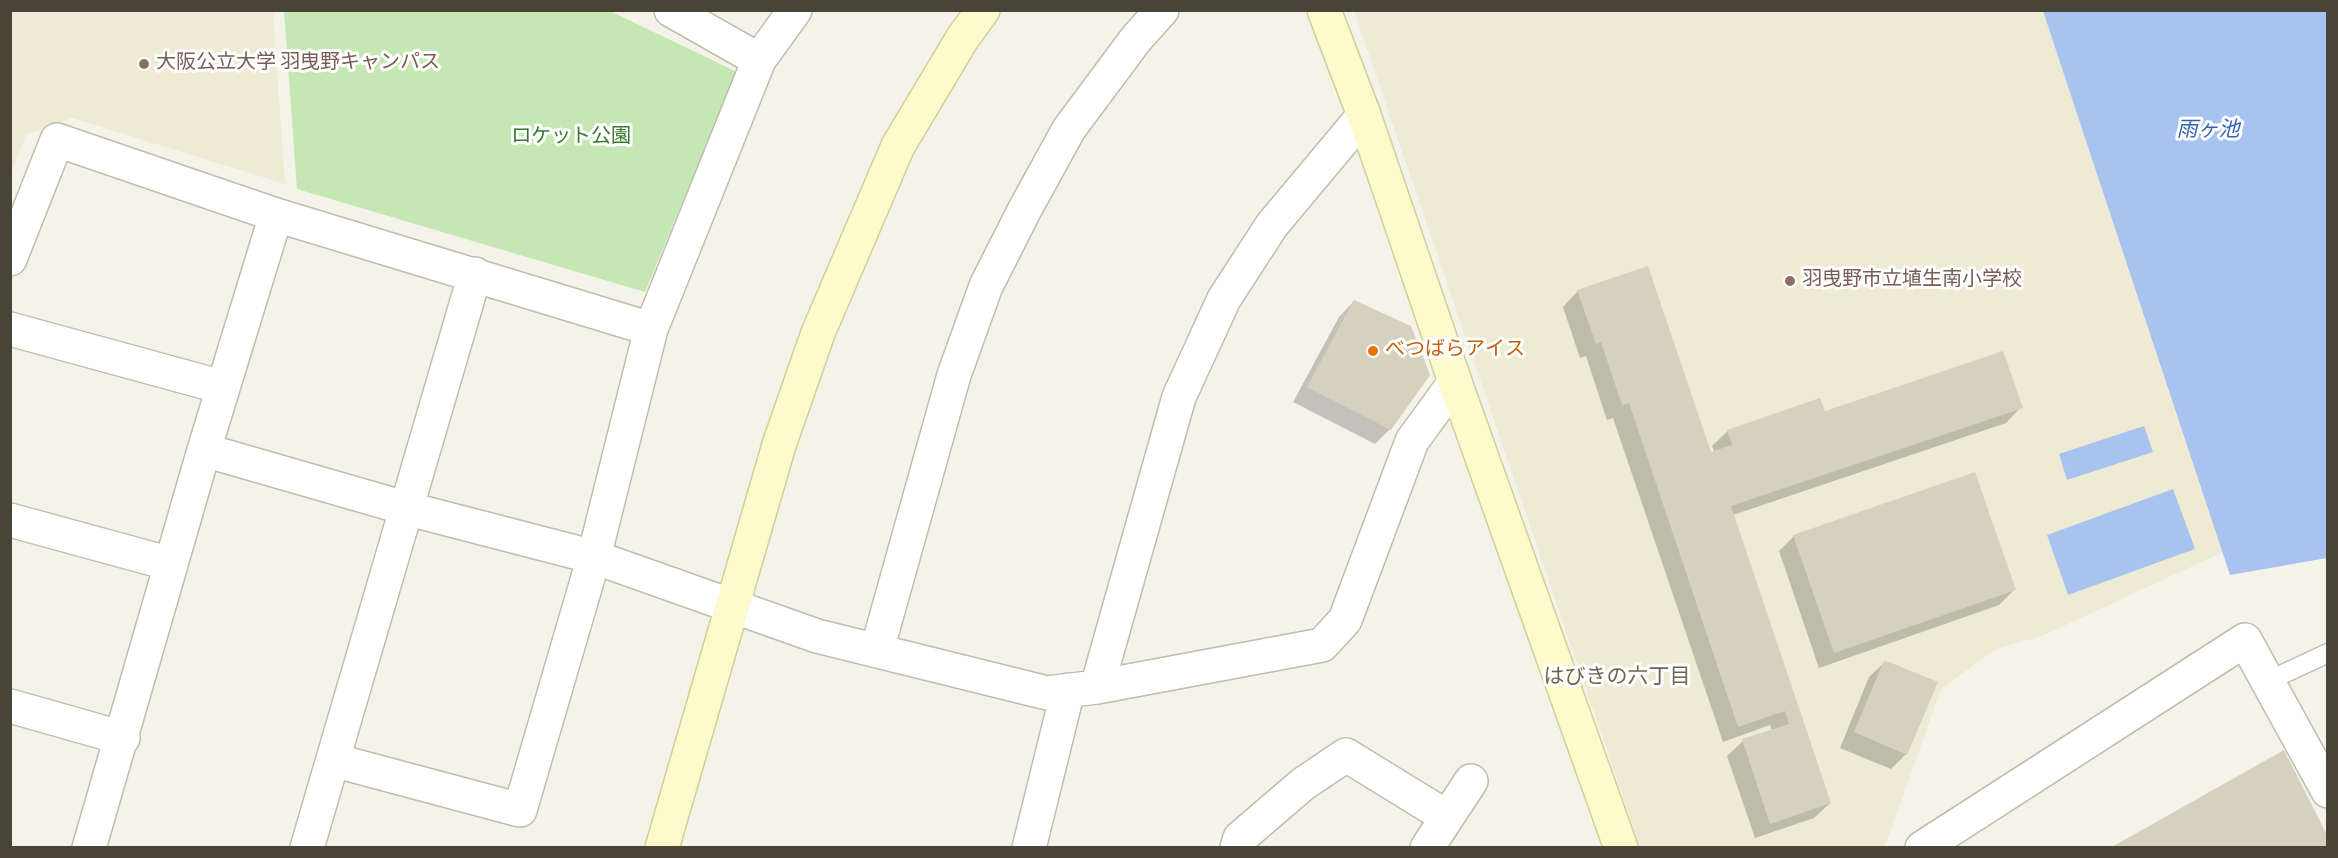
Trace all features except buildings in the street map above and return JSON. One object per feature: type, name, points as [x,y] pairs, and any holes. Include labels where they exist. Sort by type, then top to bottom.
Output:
[{"type":"street","points":[[671,10],[759,60]]},
{"type":"street","points":[[333,760],[520,810],[594,557],[651,329],[759,60],[795,10]]},
{"type":"street","points":[[662,848],[779,446],[818,333],[856,238],[898,146],[962,39],[983,10]]},
{"type":"street","points":[[877,650],[954,375],[986,286],[1024,208],[1069,129],[1137,39],[1162,10]]},
{"type":"street","points":[[1324,10],[1364,115],[1455,382],[1621,848]]},
{"type":"street","points":[[1029,848],[1179,397],[1224,299],[1272,225],[1364,115]]},
{"type":"street","points":[[10,260],[57,140],[276,215],[651,329]]},
{"type":"street","points":[[89,848],[123,738],[222,387],[276,215]]},
{"type":"street","points":[[307,848],[475,274]]},
{"type":"street","points":[[10,329],[222,387]]},
{"type":"street","points":[[204,450],[405,508],[594,557],[817,636],[1047,693],[1083,689],[1322,645],[1345,620],[1412,441],[1455,382]]},
{"type":"street","points":[[10,520],[171,564]]},
{"type":"street","points":[[1922,848],[2245,640],[2328,791]]},
{"type":"street","points":[[10,706],[123,738]]},
{"type":"street","points":[[1237,848],[1240,838],[1303,784],[1346,755],[1447,817]]},
{"type":"street","points":[[1426,848],[1471,781]]},
{"type":"lane","points":[[2268,681],[2328,653]]},
{"type":"shaded area","name":"大阪公立大学 羽曳野キャンパス","points":[[11,11],[273,11],[285,184],[72,118],[26,135],[11,174]]},
{"type":"shaded area","name":"羽曳野市立埴生南小学校","points":[[1354,11],[2043,11],[2223,552],[2042,636],[1996,649],[1941,689],[1885,847],[1640,847]]},
{"type":"green space","name":"ロケット公園","points":[[284,11],[610,11],[737,72],[645,292],[297,189]]},
{"type":"water","name":"雨ヶ池","points":[[2043,11],[2327,11],[2327,558],[2230,575]]},
{"type":"water","points":[[2144,426],[2153,452],[2067,480],[2059,454]]},
{"type":"water","points":[[2173,489],[2195,549],[2068,595],[2047,535]]},
{"type":"place","name":"大阪公立大学 羽曳野キャンパス","points":[[144,64]]},
{"type":"place","name":"羽曳野市立埴生南小学校","points":[[1790,281]]},
{"type":"place","name":"べつばらアイス","points":[[1373,351]]},
{"type":"district","name":"はびきの六丁目","points":[[1617,678]]}]
